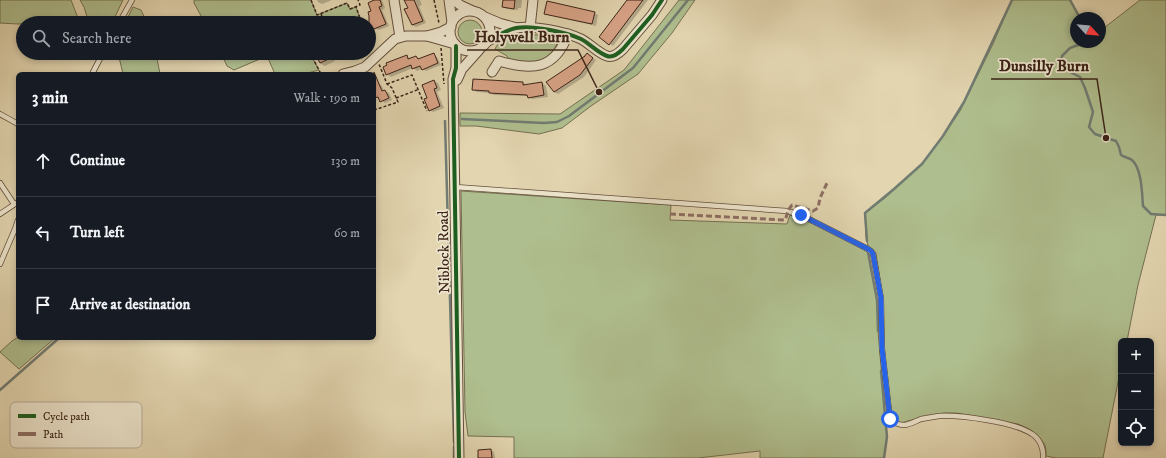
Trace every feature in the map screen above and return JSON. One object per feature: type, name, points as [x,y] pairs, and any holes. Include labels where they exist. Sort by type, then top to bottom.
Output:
[{"type":"street","points":[[394,0],[400,37]]},
{"type":"street","points":[[449,0],[452,24],[451,37],[455,45]]},
{"type":"street","points":[[454,0],[460,5],[485,17],[517,28],[530,28],[568,34],[589,44],[607,56],[614,56],[623,49],[652,15],[662,0]]},
{"type":"street","points":[[530,28],[533,0]]},
{"type":"street","points":[[442,36],[456,17],[461,13],[467,11],[474,12]]},
{"type":"street","points":[[376,56],[391,42],[400,37],[442,36],[460,49],[466,51],[479,50],[488,41],[490,35],[490,28],[485,17]]},
{"type":"street","points":[[488,41],[517,28]]},
{"type":"street","points":[[492,72],[499,61],[516,66],[527,67],[538,66],[546,63],[559,53],[568,34]]},
{"type":"street","name":"Niblock Road","points":[[455,45],[456,58],[453,79],[459,458]]},
{"type":"street","name":"Niblock Road","points":[[454,87],[462,69],[479,50]]},
{"type":"street","points":[[352,72],[365,66],[372,60]]},
{"type":"lane","points":[[123,16],[132,0]]},
{"type":"lane","points":[[93,72],[99,60]]},
{"type":"lane","points":[[0,114],[16,123]]},
{"type":"lane","points":[[0,183],[16,203],[0,214]]},
{"type":"lane","points":[[455,187],[787,211],[801,215],[868,249],[873,254],[881,298],[882,348],[890,419],[894,423],[904,425],[921,419],[940,416],[963,417],[1006,424],[1024,429],[1034,435],[1043,449],[1043,458]]},
{"type":"lane","points":[[0,264],[16,225]]},
{"type":"path","points":[[311,0],[317,15],[347,2],[350,9],[356,7],[360,5],[358,0]]},
{"type":"path","points":[[434,0],[442,36],[441,46],[444,84]]},
{"type":"path","points":[[356,7],[359,16]]},
{"type":"path","points":[[314,60],[320,72]]},
{"type":"path","points":[[376,60],[379,64],[387,84],[392,88],[398,102],[376,109]]},
{"type":"path","points":[[387,84],[412,75],[426,112]]},
{"type":"path","points":[[396,98],[418,89]]},
{"type":"green space","points":[[0,0],[71,0],[77,16],[16,16],[16,24],[0,23]]},
{"type":"green space","points":[[80,0],[123,0],[115,16],[87,16]]},
{"type":"green space","points":[[194,0],[311,0],[317,15],[347,3],[350,9],[356,7],[359,16],[201,16],[194,3]]},
{"type":"green space","points":[[679,0],[695,0],[672,33],[638,74],[562,128],[539,134],[476,126],[460,126],[460,113],[560,114],[624,70]]},
{"type":"green space","points":[[1012,0],[1070,0],[1077,12],[1070,12],[1070,48],[1106,48],[1106,26],[1140,0],[1166,0],[1166,215],[1156,215],[1138,285],[1128,338],[1118,338],[1118,382],[1103,458],[1056,458],[1046,456],[1045,445],[1040,438],[1030,430],[1018,424],[956,413],[944,413],[901,423],[893,420],[891,414],[884,348],[882,293],[876,253],[868,246],[866,237],[865,213],[885,198],[925,161],[960,111],[993,44]]},
{"type":"green space","points":[[133,7],[141,10],[144,16],[128,16]]},
{"type":"green space","points":[[470,20],[479,23],[482,32],[479,41],[470,44],[461,41],[458,32],[461,23]]},
{"type":"green space","points":[[523,34],[538,35],[558,40],[554,50],[547,57],[533,63],[523,63],[509,60],[507,56],[495,49],[500,41],[510,36]]},
{"type":"green space","points":[[120,60],[157,60],[160,72],[123,72]]},
{"type":"green space","points":[[224,60],[258,60],[234,70],[227,66]]},
{"type":"green space","points":[[269,60],[314,60],[319,70],[312,72],[274,72]]},
{"type":"green space","points":[[461,191],[671,205],[670,220],[787,224],[790,215],[820,227],[868,252],[877,300],[878,331],[887,437],[884,458],[760,458],[760,451],[698,458],[514,458],[514,437],[468,436],[465,412]]},
{"type":"green space","points":[[16,338],[16,340],[53,340],[19,369],[0,352]]},
{"type":"building","points":[[374,0],[380,0],[382,6],[379,7],[386,24],[376,28],[376,16],[369,16],[368,12],[371,11],[368,3]]},
{"type":"building","points":[[404,0],[414,0],[423,21],[412,25],[404,9],[408,8]]},
{"type":"building","points":[[503,0],[515,0],[514,9],[502,7]]},
{"type":"building","points":[[627,0],[643,0],[609,45],[599,37]]},
{"type":"building","points":[[547,1],[595,12],[592,24],[544,14]]},
{"type":"building","points":[[434,53],[438,63],[422,70],[420,66],[412,69],[411,65],[386,75],[383,67],[387,65],[386,63],[407,55],[408,59],[416,56],[418,59]]},
{"type":"building","points":[[587,53],[593,58],[580,75],[554,92],[546,82]]},
{"type":"building","points":[[318,60],[327,60],[320,63]]},
{"type":"building","points":[[376,77],[382,91],[385,90],[389,98],[380,102],[378,97],[376,98]]},
{"type":"building","points":[[473,79],[523,82],[523,85],[542,82],[544,95],[528,98],[527,95],[489,93],[489,91],[472,90]]},
{"type":"building","points":[[434,80],[437,88],[434,89],[440,106],[429,111],[424,99],[427,98],[422,85]]},
{"type":"building","points":[[491,449],[492,458],[478,458],[478,450]]},
{"type":"waterway","points":[[462,119],[544,123],[557,122],[569,116],[633,68],[688,0]]},
{"type":"waterway","points":[[867,241],[865,213],[922,164],[943,136],[964,102],[1012,0]]},
{"type":"waterway","points":[[1070,0],[1077,12]]},
{"type":"waterway","points":[[1070,48],[1062,56],[1060,67],[1080,77],[1093,112],[1089,127],[1095,134],[1116,141],[1121,155],[1132,160],[1135,164],[1140,175],[1143,206],[1151,214],[1166,215]]},
{"type":"waterway","points":[[445,121],[454,442]]},
{"type":"waterway","points":[[868,252],[877,300],[878,331]]},
{"type":"waterway","points":[[0,390],[57,340]]},
{"type":"waterway","points":[[881,371],[887,437],[884,458]]},
{"type":"waterway","points":[[454,447],[454,458]]},
{"type":"marked path","points":[[670,214],[785,220],[792,205],[813,211],[818,208],[820,198],[828,181]]},
{"type":"cycle path","points":[[488,41],[512,29],[523,27],[540,28],[575,36],[604,55],[614,56],[623,49],[652,15],[662,0]]},
{"type":"cycle path","points":[[456,46],[456,68],[453,79],[459,458]]},
{"type":"place","name":"Holywell Burn","points":[[599,92]]},
{"type":"place","name":"Dunsilly Burn","points":[[1106,138]]},
{"type":"route","points":[[801,215],[868,249],[873,254],[881,298],[882,348],[890,419]]}]
